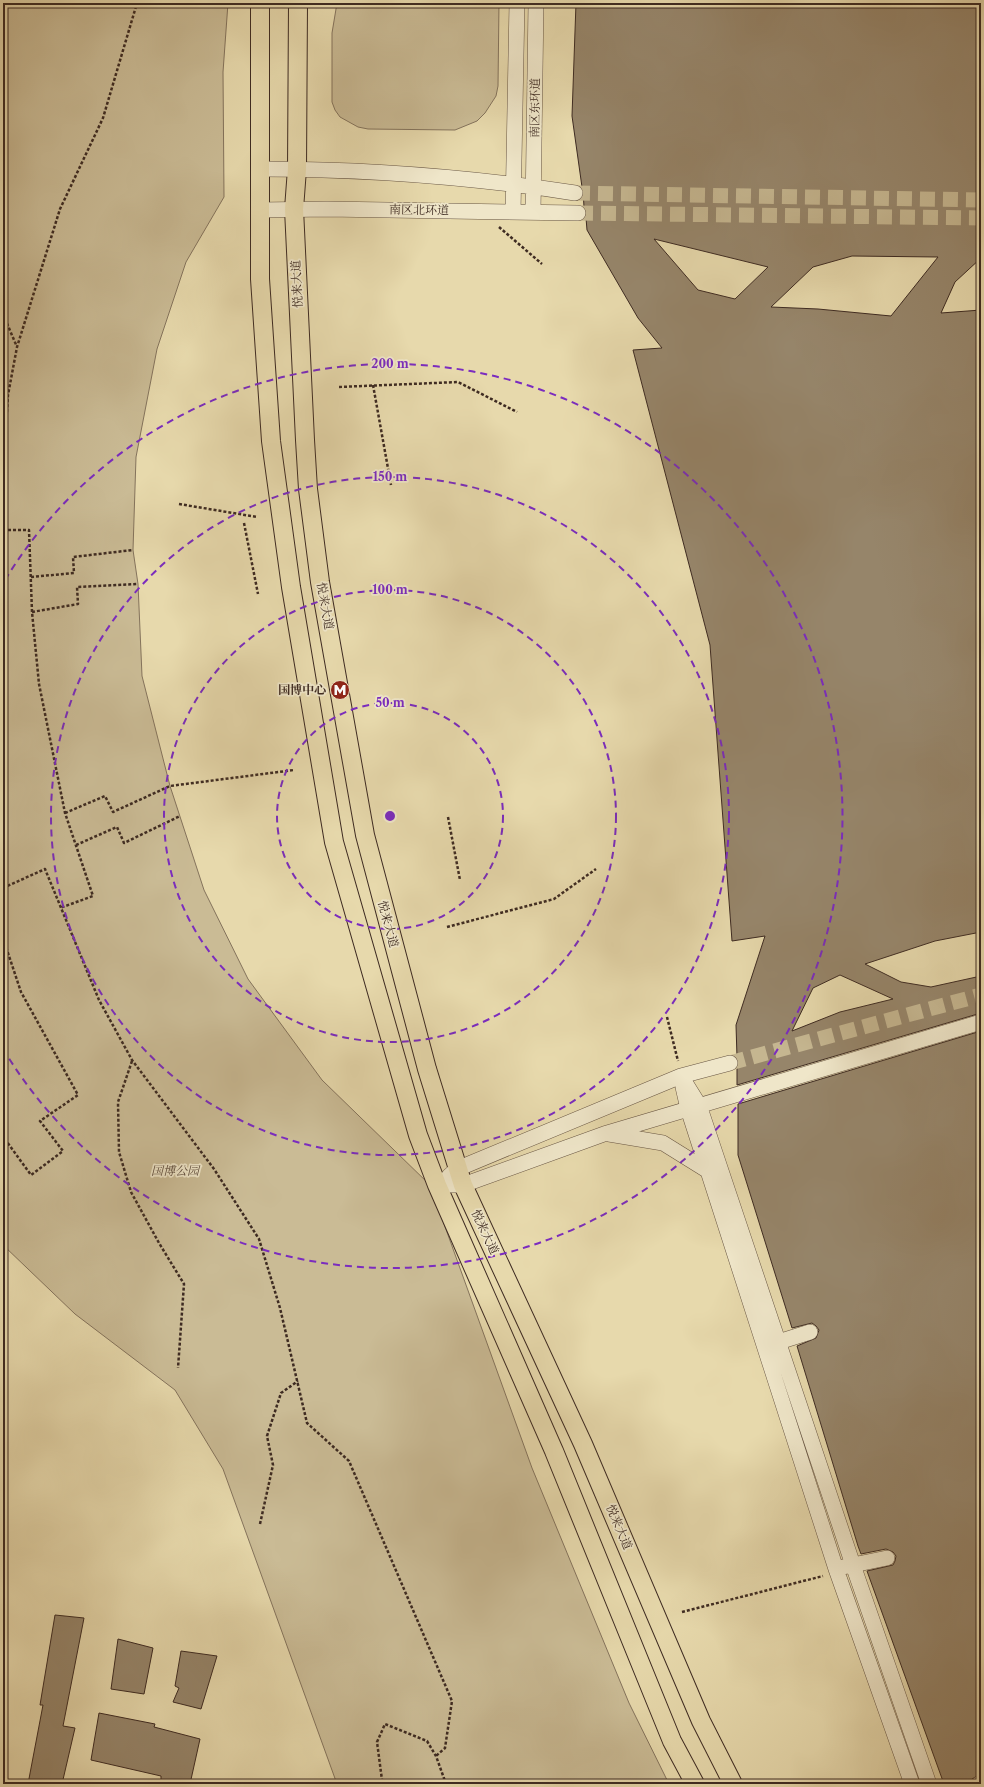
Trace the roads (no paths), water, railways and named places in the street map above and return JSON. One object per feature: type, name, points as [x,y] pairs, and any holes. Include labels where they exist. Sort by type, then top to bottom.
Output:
[{"type":"main road","name":"悦来大道","points":[[260,3],[260,279],[271,441],[291,587],[334,842],[418,1135],[437,1185],[554,1451],[672,1741],[695,1784]]},
{"type":"main road","name":"悦来大道","points":[[298,3],[297,169],[294,210],[308,489],[320,582],[365,835],[426,1069],[460,1177],[583,1444],[701,1721],[733,1784]]},
{"type":"street","name":"南区东环道","points":[[513,212],[517,3]]},
{"type":"street","name":"南区东环道","points":[[533,212],[536,3]]},
{"type":"street","points":[[260,169],[329,169],[513,184],[575,193]]},
{"type":"street","name":"南区北环道","points":[[260,210],[578,213]]},
{"type":"street","points":[[437,1185],[981,1022]]},
{"type":"street","points":[[460,1177],[680,1076],[730,1063]]},
{"type":"street","points":[[680,1076],[694,1107],[772,1344],[836,1569],[912,1784]]},
{"type":"street","points":[[694,1107],[708,1171],[853,1565],[929,1784]]},
{"type":"street","points":[[604,1134],[663,1143],[708,1171]]},
{"type":"street","points":[[772,1344],[810,1332]]},
{"type":"street","points":[[836,1569],[888,1558]]},
{"type":"tunnel","points":[[575,193],[981,200]]},
{"type":"tunnel","points":[[578,213],[981,218]]},
{"type":"tunnel","points":[[730,1063],[981,995]]},
{"type":"place","name":"国博中心","points":[[340,690]]},
{"type":"park label","name":"国博公园","points":[[175,1171]]}]
